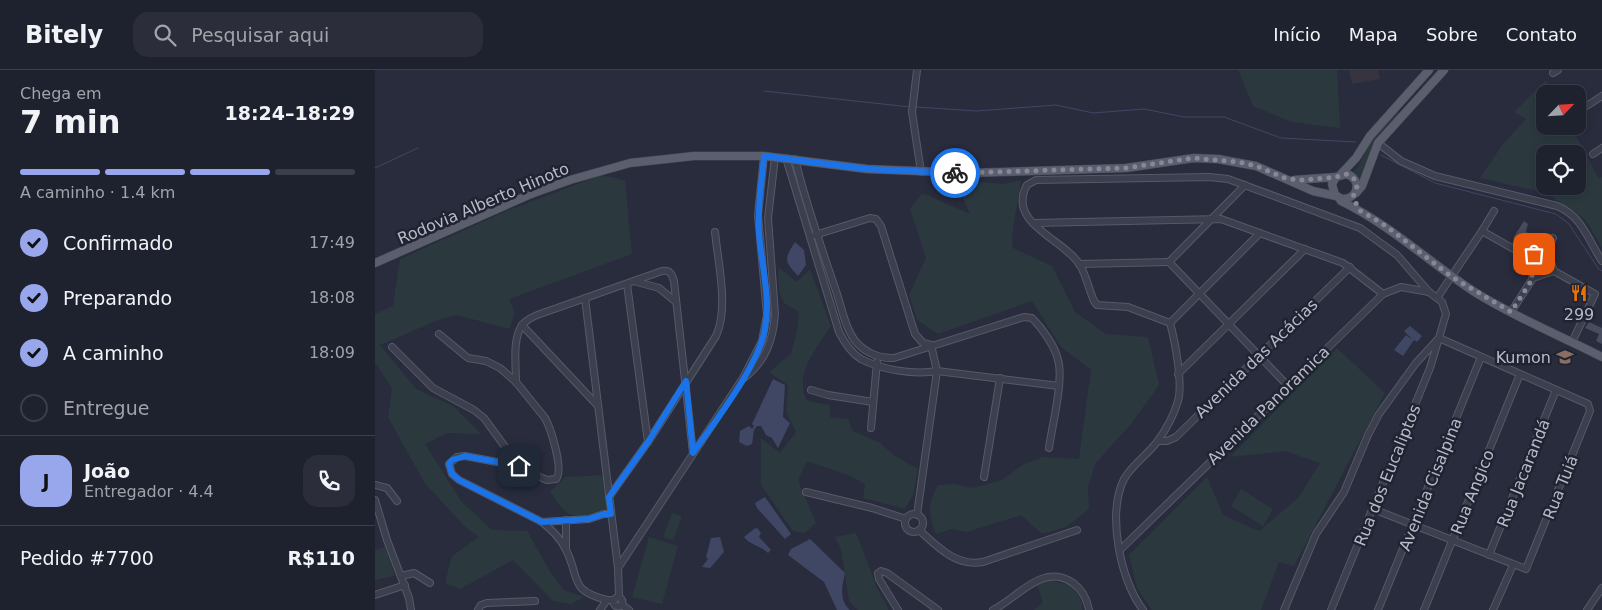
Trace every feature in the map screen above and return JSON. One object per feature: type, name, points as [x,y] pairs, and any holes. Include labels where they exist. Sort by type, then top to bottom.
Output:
[{"type":"main road","points":[[1426,72],[1370,136],[1356,158],[1339,176],[1332,187],[1337,197],[1345,200],[1355,195],[1362,186],[1378,143],[1444,70]]},
{"type":"main road","name":"Rodovia Alberto Hinoto","points":[[375,263],[531,194],[613,166],[651,160],[694,156],[764,156],[867,169],[967,173],[1126,168],[1193,158],[1239,162],[1256,166],[1313,191],[1337,197],[1386,226],[1452,277],[1511,312],[1602,357]]},
{"type":"main road","points":[[1339,176],[1349,175],[1354,178],[1357,186],[1355,195],[1359,210]]},
{"type":"main road","name":"Rodovia Alberto Hinoto","points":[[1287,179],[1303,180],[1339,176]]},
{"type":"street","points":[[917,70],[912,112],[921,172]]},
{"type":"street","points":[[1586,106],[1602,96]]},
{"type":"street","points":[[1378,143],[1401,161],[1435,176],[1553,205],[1566,210],[1581,224],[1602,260]]},
{"type":"street","points":[[1593,154],[1602,148]]},
{"type":"street","points":[[618,568],[743,378],[762,340],[767,315],[759,218],[764,156]]},
{"type":"street","points":[[743,378],[754,371],[764,357],[774,328],[775,314],[768,218],[775,157]]},
{"type":"street","points":[[786,158],[839,332],[848,347],[855,354],[877,365],[924,373],[937,371],[1059,386]]},
{"type":"street","points":[[795,159],[817,235],[848,328],[855,342],[866,351],[878,356],[895,358],[931,345],[1029,316],[1035,321],[1058,358],[1059,386],[1049,448]]},
{"type":"street","points":[[1170,322],[1128,307],[1097,306],[1079,264],[1025,214],[1021,201],[1027,185],[1036,180],[1209,177],[1228,179],[1351,224],[1369,233],[1397,255],[1429,292],[1442,302],[1446,314],[1439,338],[1416,363],[1379,414],[1345,492],[1316,534],[1284,610]]},
{"type":"street","points":[[1079,264],[1169,262],[1245,186]]},
{"type":"street","points":[[760,196],[770,197]]},
{"type":"street","points":[[798,201],[806,198]]},
{"type":"street","points":[[802,214],[810,211]]},
{"type":"street","points":[[1437,298],[1482,231],[1493,211]]},
{"type":"street","points":[[759,218],[768,218]]},
{"type":"street","points":[[809,237],[870,218],[876,219],[881,226],[915,334],[923,343],[931,345]]},
{"type":"street","points":[[1033,223],[1221,219],[1350,267],[1383,294]]},
{"type":"street","points":[[1482,231],[1526,256],[1533,278]]},
{"type":"street","points":[[609,497],[648,442],[721,326],[722,305],[715,232]]},
{"type":"street","points":[[1170,322],[1260,233]]},
{"type":"street","points":[[1553,238],[1547,250],[1554,271],[1595,294],[1572,342]]},
{"type":"street","points":[[1178,374],[1305,249]]},
{"type":"street","points":[[1526,256],[1547,250]]},
{"type":"street","points":[[1169,262],[1288,386]]},
{"type":"street","name":"Avenida das Acácias","points":[[1158,441],[1167,441],[1176,437],[1350,267]]},
{"type":"street","points":[[516,382],[517,341],[522,325],[540,314],[636,282],[662,271],[671,273],[674,281],[693,453]]},
{"type":"street","points":[[1511,312],[1533,278],[1554,271]]},
{"type":"street","points":[[636,282],[659,288],[676,302]]},
{"type":"street","points":[[627,284],[648,442]]},
{"type":"street","name":"Avenida Panoramica","points":[[1120,550],[1383,294],[1401,287],[1429,292]]},
{"type":"street","points":[[585,298],[618,568],[617,603]]},
{"type":"street","points":[[1143,610],[1130,591],[1120,550],[1116,522],[1117,509],[1124,480],[1158,441],[1178,400],[1175,340],[1170,322]]},
{"type":"street","points":[[522,325],[599,407]]},
{"type":"street","points":[[439,334],[468,358],[492,364],[516,382],[549,425],[559,473],[556,479],[547,480],[519,466],[465,456],[452,460],[449,464],[452,474],[459,480],[542,522],[554,533],[566,549]]},
{"type":"street","points":[[1439,338],[1556,390]]},
{"type":"street","name":"Rua dos Eucaliptos","points":[[1331,610],[1430,368],[1439,338]]},
{"type":"street","points":[[919,530],[922,521],[917,515],[937,371],[931,345]]},
{"type":"street","points":[[392,347],[433,388],[474,410],[484,418],[519,466]]},
{"type":"street","points":[[871,428],[878,356]]},
{"type":"street","name":"Avenida Cisalpina","points":[[1378,610],[1481,357]]},
{"type":"street","name":"Rua Angico","points":[[1425,610],[1519,374]]},
{"type":"street","points":[[984,477],[1000,378]]},
{"type":"street","points":[[811,390],[828,395],[873,402]]},
{"type":"street","name":"Rua Tuiá","points":[[1513,565],[1523,570],[1529,567],[1591,411],[1590,407],[1556,390]]},
{"type":"street","name":"Rua Jacarandá","points":[[1489,555],[1556,390]]},
{"type":"street","points":[[646,426],[655,431]]},
{"type":"street","points":[[375,485],[387,488],[397,501]]},
{"type":"street","points":[[806,492],[872,508],[906,519]]},
{"type":"street","points":[[375,500],[387,540],[405,585],[411,610]]},
{"type":"street","points":[[1373,509],[1513,565],[1493,610]]},
{"type":"street","points":[[542,522],[589,519],[604,514],[611,514]]},
{"type":"street","points":[[917,515],[911,515],[906,519],[905,525],[907,529],[913,532],[919,530]]},
{"type":"street","points":[[566,520],[566,549],[577,584],[588,594],[617,603],[629,610]]},
{"type":"street","points":[[919,530],[949,555],[970,563],[983,562],[1077,530]]},
{"type":"street","points":[[898,610],[879,579],[879,572],[887,573],[938,610]]},
{"type":"street","points":[[401,576],[414,573],[430,583]]},
{"type":"street","points":[[993,610],[1032,584],[1049,576],[1061,577],[1077,586],[1093,610]]},
{"type":"street","points":[[375,595],[405,585]]},
{"type":"street","points":[[1587,610],[1602,588]]},
{"type":"street","points":[[1086,597],[1089,610]]},
{"type":"street","points":[[478,610],[487,603],[535,601]]},
{"type":"street","points":[[600,610],[617,603]]},
{"type":"shaded area","points":[[1238,70],[1337,70],[1340,128],[1292,122],[1253,106]]},
{"type":"shaded area","points":[[1349,70],[1378,70],[1380,79],[1352,84]]},
{"type":"shaded area","points":[[1546,80],[1549,85],[1541,85]]},
{"type":"shaded area","points":[[1536,90],[1536,135],[1576,135],[1581,145],[1536,145],[1536,191],[1480,178],[1503,144],[1526,119],[1514,112]]},
{"type":"shaded area","points":[[1398,112],[1400,114],[1373,144],[1361,184],[1351,174],[1358,167],[1370,142]]},
{"type":"shaded area","points":[[1586,154],[1599,179],[1602,177],[1602,247],[1585,219],[1549,195],[1586,195]]},
{"type":"shaded area","points":[[599,176],[613,177],[625,181],[632,254],[509,299],[515,313],[509,329],[457,315],[438,320],[380,345],[416,389],[453,406],[481,434],[447,433],[425,444],[461,501],[492,530],[527,531],[551,573],[564,590],[584,597],[571,604],[553,601],[513,560],[460,589],[445,583],[452,556],[479,537],[464,526],[424,482],[388,417],[392,389],[375,362],[375,314],[393,306],[400,259],[509,210]]},
{"type":"shaded area","points":[[955,180],[1004,184],[1021,180],[1012,235],[1013,248],[1052,266],[1075,312],[1106,334],[1148,337],[1159,385],[1131,424],[1095,464],[1088,487],[1089,509],[1066,527],[1042,534],[1021,515],[967,532],[952,529],[936,534],[931,520],[930,504],[938,485],[954,484],[973,488],[1002,480],[1024,464],[1043,457],[1079,459],[1091,370],[1061,347],[1032,301],[938,334],[917,320],[909,295],[926,258],[910,209],[922,193],[970,214]]},
{"type":"shaded area","points":[[1546,252],[1552,270],[1534,275],[1528,257]]},
{"type":"shaded area","points":[[778,267],[797,282],[810,269],[831,326],[814,352],[805,371],[803,391],[807,401],[830,405],[830,417],[848,419],[853,431],[880,443],[895,456],[918,469],[913,495],[905,509],[863,498],[865,484],[851,476],[807,461],[798,480],[816,523],[805,533],[793,531],[761,485],[761,438],[780,453],[796,432],[786,412],[788,385],[769,372],[791,354],[797,331],[799,312],[784,303],[779,291]]},
{"type":"shaded area","points":[[1337,348],[1385,393],[1294,566],[1279,562],[1261,610],[1152,610],[1137,588],[1129,555],[1207,477],[1223,515],[1259,531],[1299,497],[1320,463],[1285,451],[1230,457]]},
{"type":"shaded area","points":[[603,475],[607,510],[602,512],[580,516],[569,514],[550,492],[565,477]]},
{"type":"shaded area","points":[[1241,489],[1273,509],[1263,526],[1231,506]]},
{"type":"shaded area","points":[[672,513],[682,516],[673,540],[663,537]]},
{"type":"shaded area","points":[[856,533],[877,588],[889,610],[858,610],[849,601],[841,549],[835,537]]},
{"type":"shaded area","points":[[649,537],[678,546],[662,604],[632,597]]},
{"type":"shaded area","points":[[385,547],[395,576],[375,580],[375,550]]},
{"type":"shaded area","points":[[1049,580],[1073,586],[1082,602],[1082,610],[1034,610],[1043,603],[1037,584]]},
{"type":"water","points":[[795,242],[804,250],[806,265],[798,276],[787,260],[787,256]]},
{"type":"water","points":[[1410,326],[1422,336],[1417,342],[1414,340],[1403,356],[1394,350],[1406,335],[1413,340],[1404,331]]},
{"type":"water","points":[[773,379],[785,385],[783,417],[790,423],[778,448],[772,438],[766,435],[761,426],[757,426],[754,430],[752,444],[747,446],[739,442],[740,431],[749,426],[752,429],[754,426],[752,424]]},
{"type":"water","points":[[765,497],[791,534],[785,539],[757,508],[755,503]]},
{"type":"water","points":[[757,528],[761,533],[759,537],[771,550],[768,553],[744,537]]},
{"type":"water","points":[[720,537],[724,552],[710,568],[702,567],[708,559],[706,557],[711,538]]},
{"type":"water","points":[[810,539],[845,573],[842,588],[843,598],[850,610],[837,610],[824,582],[788,555],[791,549]]},
{"type":"building","points":[[1524,221],[1528,224],[1526,231],[1529,235],[1523,245],[1513,238]]},
{"type":"building","points":[[1589,322],[1602,328],[1602,344],[1596,341],[1599,334],[1585,328]]},
{"type":"waterway","points":[[764,91],[910,107]]},
{"type":"waterway","points":[[916,107],[977,111],[1056,105],[1093,113],[1144,109],[1184,117],[1224,117],[1281,138],[1356,142]]},
{"type":"waterway","points":[[375,168],[418,148]]},
{"type":"waterway","points":[[1381,155],[1435,183],[1556,214],[1569,224],[1598,268],[1602,271]]},
{"type":"way so far","points":[[955,173],[1126,168],[1193,158],[1239,162],[1256,166],[1287,179],[1303,180],[1347,174],[1354,178],[1357,183],[1357,189],[1353,196],[1356,207],[1359,210],[1386,226],[1452,277],[1511,312],[1533,278],[1526,256],[1534,254]]},
{"type":"place","name":"299","points":[[1579,293]]},
{"type":"place","name":"Kumon","points":[[1565,357]]},
{"type":"route","points":[[519,466],[465,456],[452,460],[449,464],[449,469],[459,480],[542,522],[589,519],[604,514],[611,514],[609,497],[648,442],[686,381],[693,453],[743,378],[762,340],[765,329],[767,315],[758,215],[764,156],[867,169],[955,173]]}]
